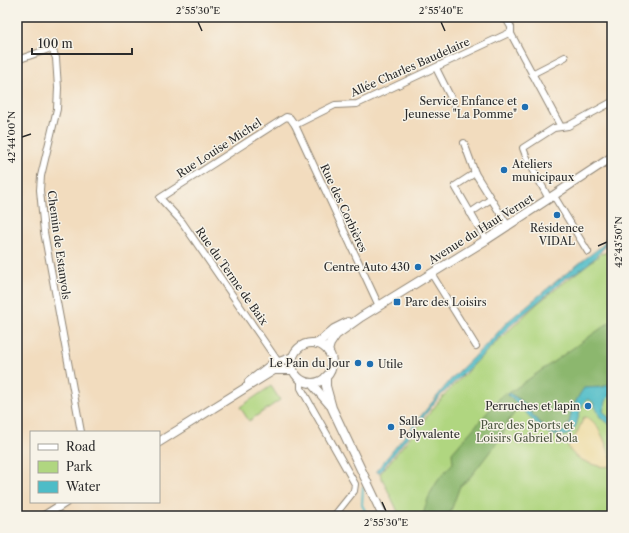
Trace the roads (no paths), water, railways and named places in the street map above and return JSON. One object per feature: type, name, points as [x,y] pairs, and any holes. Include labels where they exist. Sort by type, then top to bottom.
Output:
[{"type":"main road","name":"Avenue du Haut Vernet","points":[[328,351],[330,344],[336,335],[361,317],[508,226],[612,157]]},
{"type":"main road","name":"Avenue du Haut Vernet","points":[[317,344],[334,329],[361,317]]},
{"type":"main road","points":[[246,387],[258,373],[279,361],[292,357],[300,347],[311,343],[317,344],[328,351],[331,357],[331,366],[326,377],[326,386],[332,408],[383,516]]},
{"type":"main road","points":[[292,357],[293,370],[301,380],[311,383],[332,408]]},
{"type":"main road","points":[[160,441],[274,370],[293,370]]},
{"type":"main road","points":[[311,383],[326,377]]},
{"type":"main road","points":[[44,516],[64,503]]},
{"type":"street","points":[[506,17],[511,27],[511,34],[561,127]]},
{"type":"street","name":"Allée Charles Baudelaire","points":[[295,125],[335,106],[357,104],[509,33],[511,34]]},
{"type":"street","name":"Chemin de Estanyols","points":[[17,60],[49,49],[53,51],[56,58],[57,109],[41,176],[40,190],[47,248],[81,431]]},
{"type":"street","points":[[532,74],[566,57]]},
{"type":"street","points":[[436,68],[454,104]]},
{"type":"street","points":[[588,252],[551,198],[526,156],[523,148],[554,128],[568,126],[612,102]]},
{"type":"street","name":"Rue Louise Michel","points":[[160,198],[286,117],[290,118]]},
{"type":"street","name":"Rue des Corbières","points":[[290,118],[295,125],[379,306]]},
{"type":"street","points":[[464,143],[475,173],[508,226]]},
{"type":"street","points":[[475,173],[455,186],[486,240]]},
{"type":"street","name":"Rue du Terme de Baix","points":[[160,198],[182,222],[279,361],[283,369]]},
{"type":"street","points":[[470,213],[491,199]]},
{"type":"street","points":[[431,273],[476,346]]},
{"type":"street","points":[[301,380],[301,388],[355,484],[354,491],[334,516]]},
{"type":"water","points":[[612,223],[608,241],[603,249],[589,263],[565,279],[510,326],[485,353],[439,397],[379,473],[376,471],[452,378],[492,339],[507,322],[603,245]]},
{"type":"water","points":[[612,383],[612,394],[607,399],[603,411],[612,421],[612,426],[600,417],[593,402],[588,399],[581,408],[573,431],[562,436],[554,435],[540,427],[514,400],[507,395],[509,393],[520,401],[543,426],[556,434],[562,432],[568,426],[575,403],[584,388],[603,387]]},
{"type":"waterway","points":[[363,487],[362,505],[368,516]]},
{"type":"place","name":"Service Enfance et Jeunesse \"La Pomme\"","points":[[525,107]]},
{"type":"place","name":"Ateliers municipaux","points":[[504,170]]},
{"type":"place","name":"Résidence VIDAL","points":[[557,215]]},
{"type":"place","name":"Centre Auto 430","points":[[418,267]]},
{"type":"place","name":"Parc des Loisirs","points":[[397,302]]},
{"type":"place","name":"Le Pain du Jour","points":[[358,363]]},
{"type":"place","name":"Utile","points":[[370,364]]},
{"type":"place","name":"Perruches et lapin","points":[[588,406]]},
{"type":"place","name":"Salle Polyvalente","points":[[391,427]]},
{"type":"park label","name":"Parc des Sports et Loisirs Gabriel Sola","points":[[527,431]]}]
